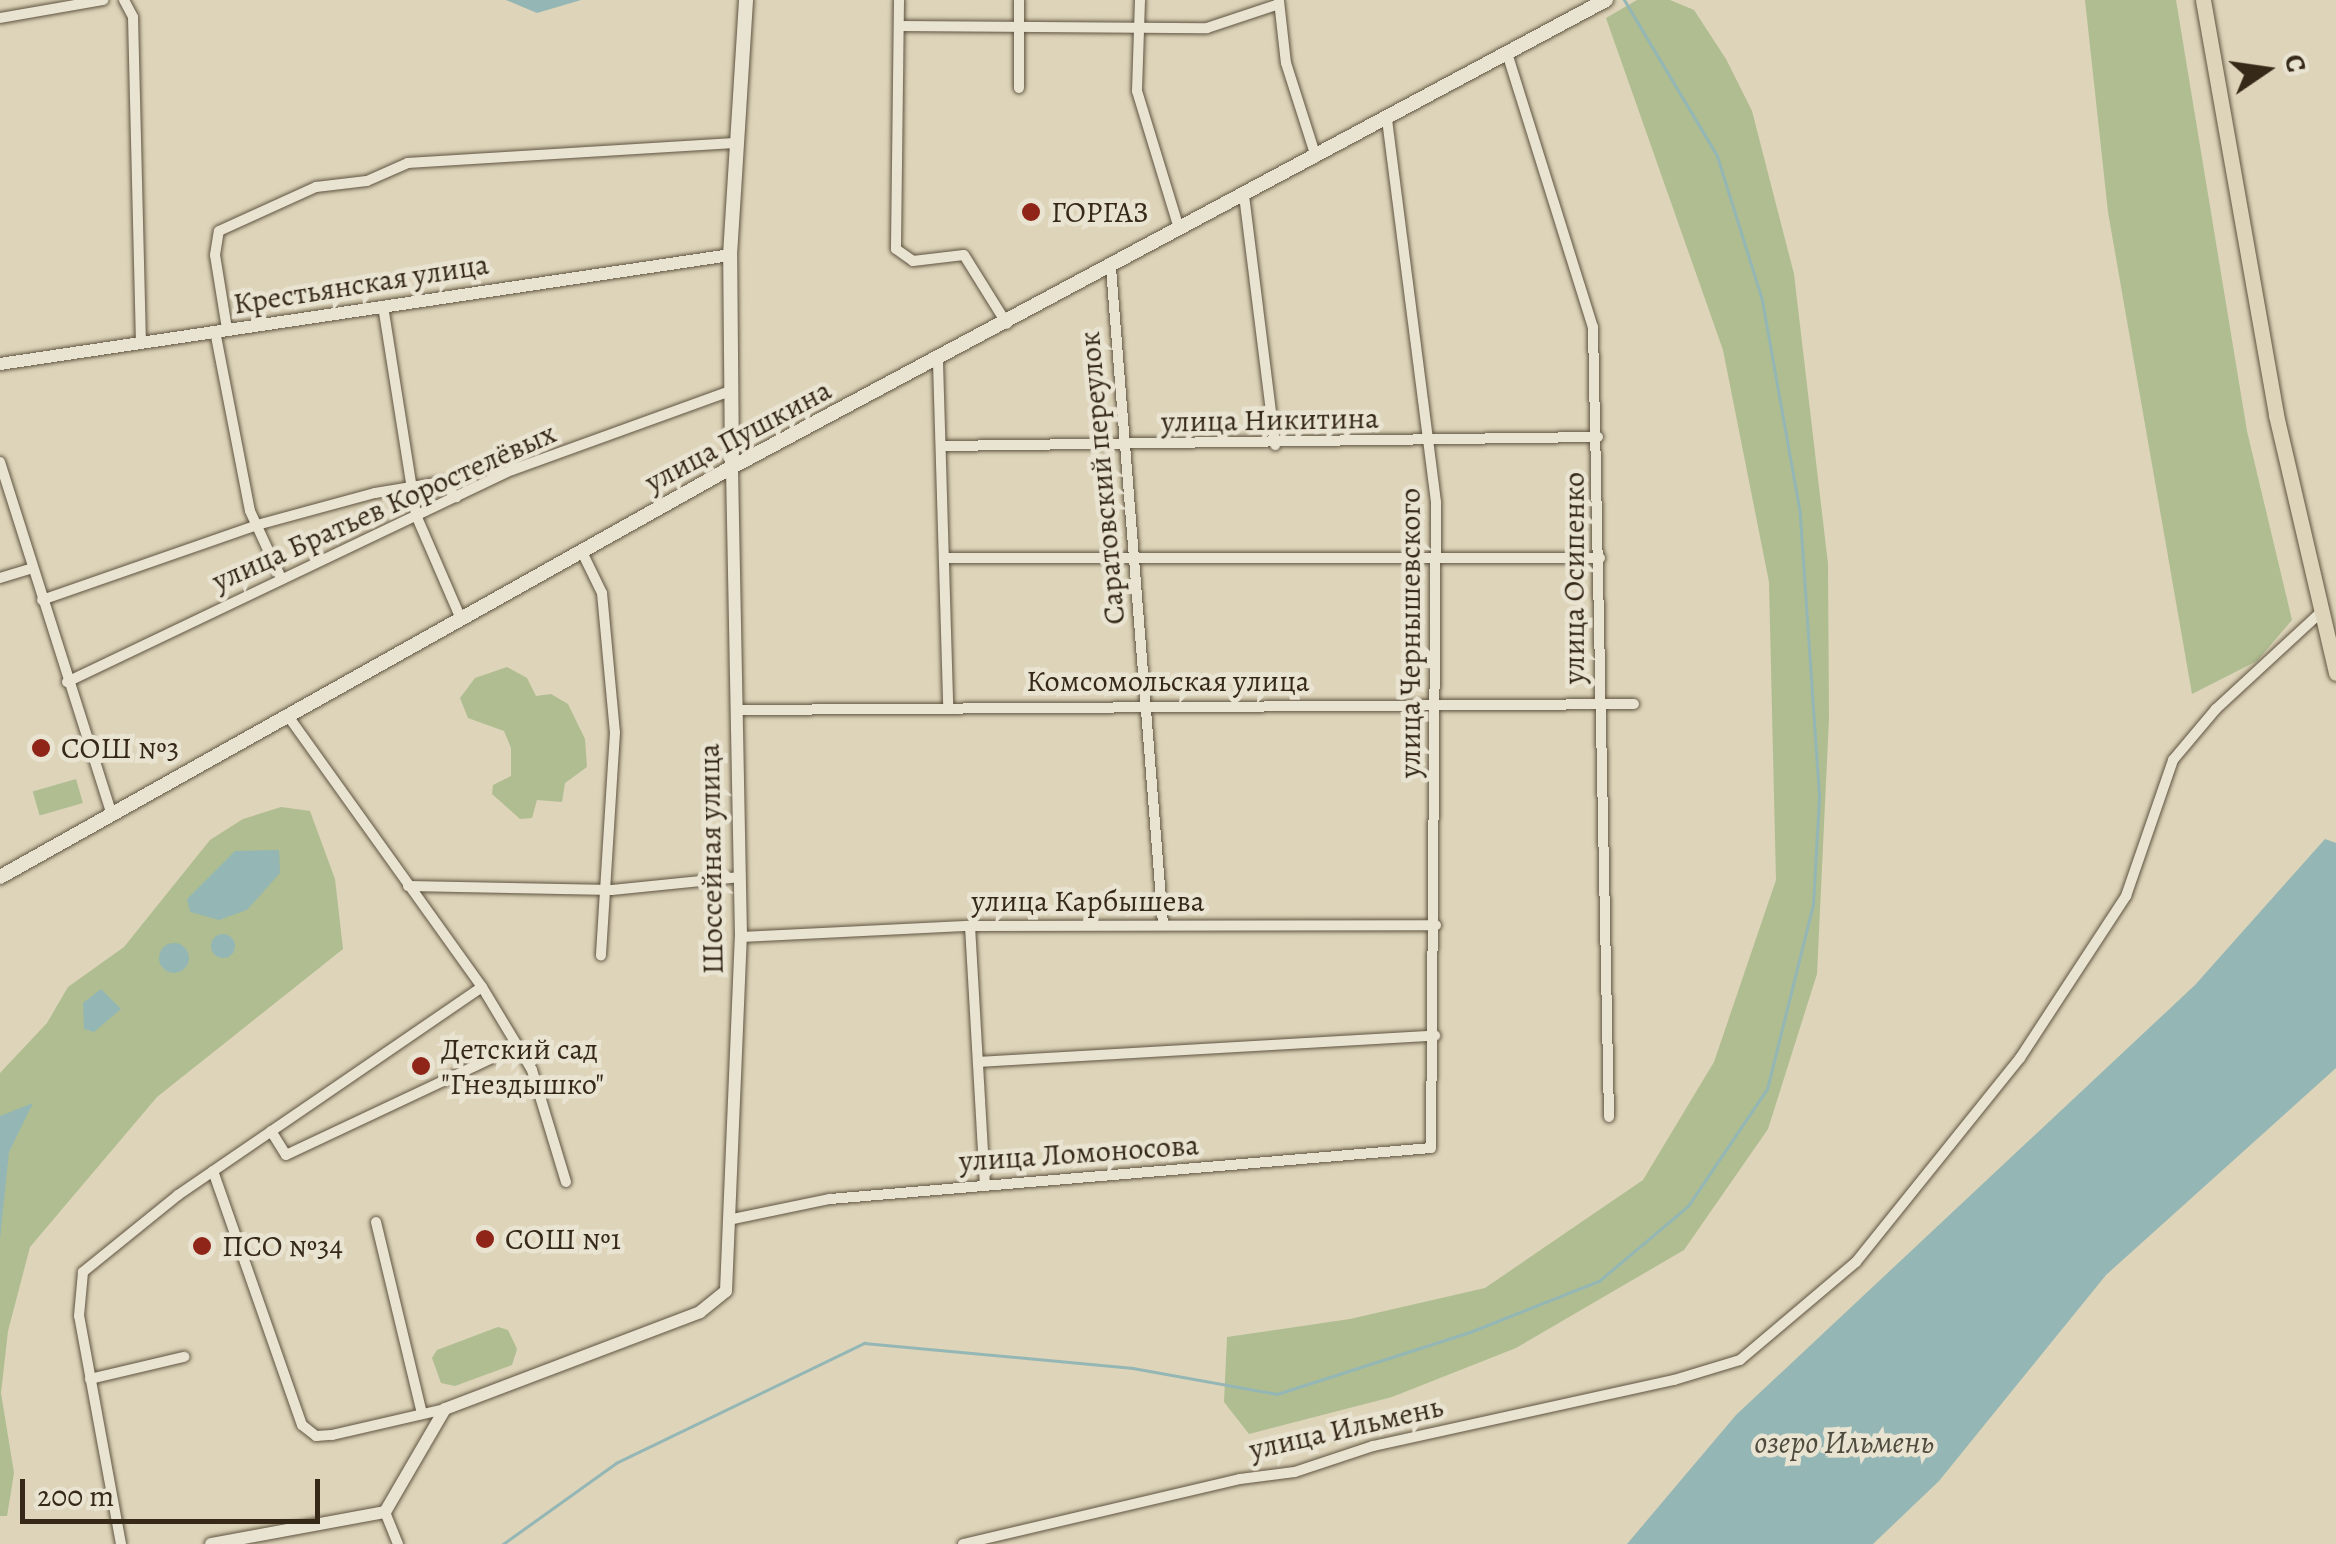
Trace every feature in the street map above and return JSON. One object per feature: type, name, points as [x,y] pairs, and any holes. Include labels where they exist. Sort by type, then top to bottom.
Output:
[{"type":"main road","name":"Шоссейная улица","points":[[732,467],[728,392],[730,254],[746,0]]},
{"type":"main road","name":"улица Пушкина","points":[[0,877],[732,467],[938,362],[1606,0]]},
{"type":"main road","points":[[2202,0],[2276,415],[2336,673]]},
{"type":"street","points":[[0,18],[103,0]]},
{"type":"street","points":[[124,0],[133,17],[141,340]]},
{"type":"street","points":[[899,0],[896,249],[913,261],[964,256],[1007,324]]},
{"type":"street","points":[[1019,0],[1019,88]]},
{"type":"street","points":[[1140,0],[1137,91],[1179,228]]},
{"type":"street","points":[[899,26],[1140,31],[1236,23],[1279,2],[1286,64],[1316,157]]},
{"type":"street","name":"улица Осипенко","points":[[1507,52],[1593,327],[1609,1117]]},
{"type":"street","name":"улица Чернышевского","points":[[1386,120],[1432,442],[1437,707],[1431,1148]]},
{"type":"street","points":[[281,578],[258,525],[221,330],[215,255],[219,232],[316,187],[367,180],[408,162],[737,143]]},
{"type":"street","points":[[1244,194],[1275,445]]},
{"type":"street","name":"Крестьянская улица","points":[[0,364],[730,254]]},
{"type":"street","name":"Саратовский переулок","points":[[1111,268],[1163,924]]},
{"type":"street","points":[[383,306],[416,515],[461,619]]},
{"type":"street","points":[[938,362],[948,706]]},
{"type":"street","name":"улица Братьев Коростелёвых","points":[[67,682],[456,497],[728,392]]},
{"type":"street","name":"улица Никитина","points":[[942,446],[1275,445],[1598,437]]},
{"type":"street","points":[[0,462],[30,568],[112,816]]},
{"type":"street","name":"Шоссейная улица","points":[[444,1409],[714,1306],[730,1276],[741,937],[732,467]]},
{"type":"street","points":[[42,600],[258,525],[442,482],[456,497]]},
{"type":"street","points":[[582,552],[602,593],[615,732],[609,890],[601,956]]},
{"type":"street","points":[[945,558],[1436,554],[1600,558]]},
{"type":"street","points":[[0,578],[30,568]]},
{"type":"street","name":"улица Ильмень","points":[[962,1544],[1240,1478],[1295,1472],[1373,1446],[1674,1380],[1740,1360],[1856,1262],[2020,1058],[2126,896],[2173,760],[2216,708],[2321,612]]},
{"type":"street","name":"Комсомольская улица","points":[[737,710],[1634,704]]},
{"type":"street","points":[[288,716],[482,988],[518,1046],[532,1070],[566,1182]]},
{"type":"street","points":[[408,886],[609,890],[740,876]]},
{"type":"street","points":[[970,926],[985,1184]]},
{"type":"street","name":"улица Карбышева","points":[[741,937],[970,926],[1436,926]]},
{"type":"street","points":[[121,1544],[78,1305],[83,1272],[213,1171],[482,988]]},
{"type":"street","points":[[978,1062],[1434,1036]]},
{"type":"street","points":[[271,1132],[286,1155],[518,1046]]},
{"type":"street","name":"улица Ломоносова","points":[[733,1219],[830,1198],[1431,1148]]},
{"type":"street","points":[[213,1171],[302,1425],[316,1436],[444,1409]]},
{"type":"street","points":[[376,1222],[422,1414]]},
{"type":"street","points":[[90,1379],[184,1356]]},
{"type":"street","points":[[210,1544],[385,1512],[444,1409]]},
{"type":"street","points":[[385,1512],[398,1544]]},
{"type":"green space","points":[[1637,0],[1670,0],[1694,10],[1726,59],[1752,111],[1794,274],[1828,564],[1829,718],[1817,974],[1768,1129],[1684,1250],[1516,1348],[1392,1397],[1249,1434],[1224,1402],[1227,1337],[1350,1319],[1485,1288],[1643,1180],[1714,1062],[1776,880],[1769,582],[1723,350],[1606,18]]},
{"type":"green space","points":[[2085,0],[2176,0],[2247,431],[2292,620],[2257,661],[2192,694],[2108,212]]},
{"type":"green space","points":[[507,667],[527,678],[536,696],[551,694],[568,704],[585,739],[587,767],[565,783],[562,802],[537,800],[532,818],[520,819],[492,794],[493,785],[511,776],[511,748],[504,731],[468,718],[460,698],[475,678]]},
{"type":"green space","points":[[76,779],[83,803],[40,815],[33,791]]},
{"type":"green space","points":[[281,807],[310,811],[335,879],[343,949],[157,1097],[30,1247],[8,1331],[1,1393],[14,1473],[7,1516],[0,1516],[0,1073],[47,1023],[68,987],[124,947],[210,840],[243,819]]},
{"type":"green space","points":[[498,1327],[508,1330],[517,1349],[512,1365],[455,1386],[441,1383],[432,1358],[437,1350]]},
{"type":"water","points":[[506,0],[581,0],[537,13]]},
{"type":"water","name":"озеро Ильмень","points":[[2325,839],[2336,843],[2336,1068],[2106,1275],[1939,1481],[1873,1544],[1627,1544],[1736,1415],[2195,985]]},
{"type":"water","points":[[279,850],[280,873],[247,910],[219,920],[190,912],[187,899],[235,851]]},
{"type":"water","points":[[223,934],[235,946],[223,958],[211,946]]},
{"type":"water","points":[[174,943],[185,947],[189,958],[185,969],[174,973],[163,969],[159,958],[163,947]]},
{"type":"water","points":[[101,989],[121,1009],[94,1032],[84,1029],[83,1003]]},
{"type":"water","points":[[33,1103],[9,1152],[0,1239],[0,1116]]},
{"type":"waterway","points":[[503,1544],[616,1463],[864,1343],[1133,1368],[1277,1394],[1470,1332],[1599,1281],[1688,1206],[1767,1089],[1813,905],[1819,796],[1800,514],[1762,300],[1717,156],[1624,0]]},
{"type":"place","name":"ГОРГАЗ","points":[[1031,212]]},
{"type":"place","name":"СОШ №3","points":[[41,748]]},
{"type":"place","name":"Детский сад \"Гнездышко\"","points":[[421,1066]]},
{"type":"place","name":"СОШ №1","points":[[485,1239]]},
{"type":"place","name":"ПСО №34","points":[[202,1246]]}]
